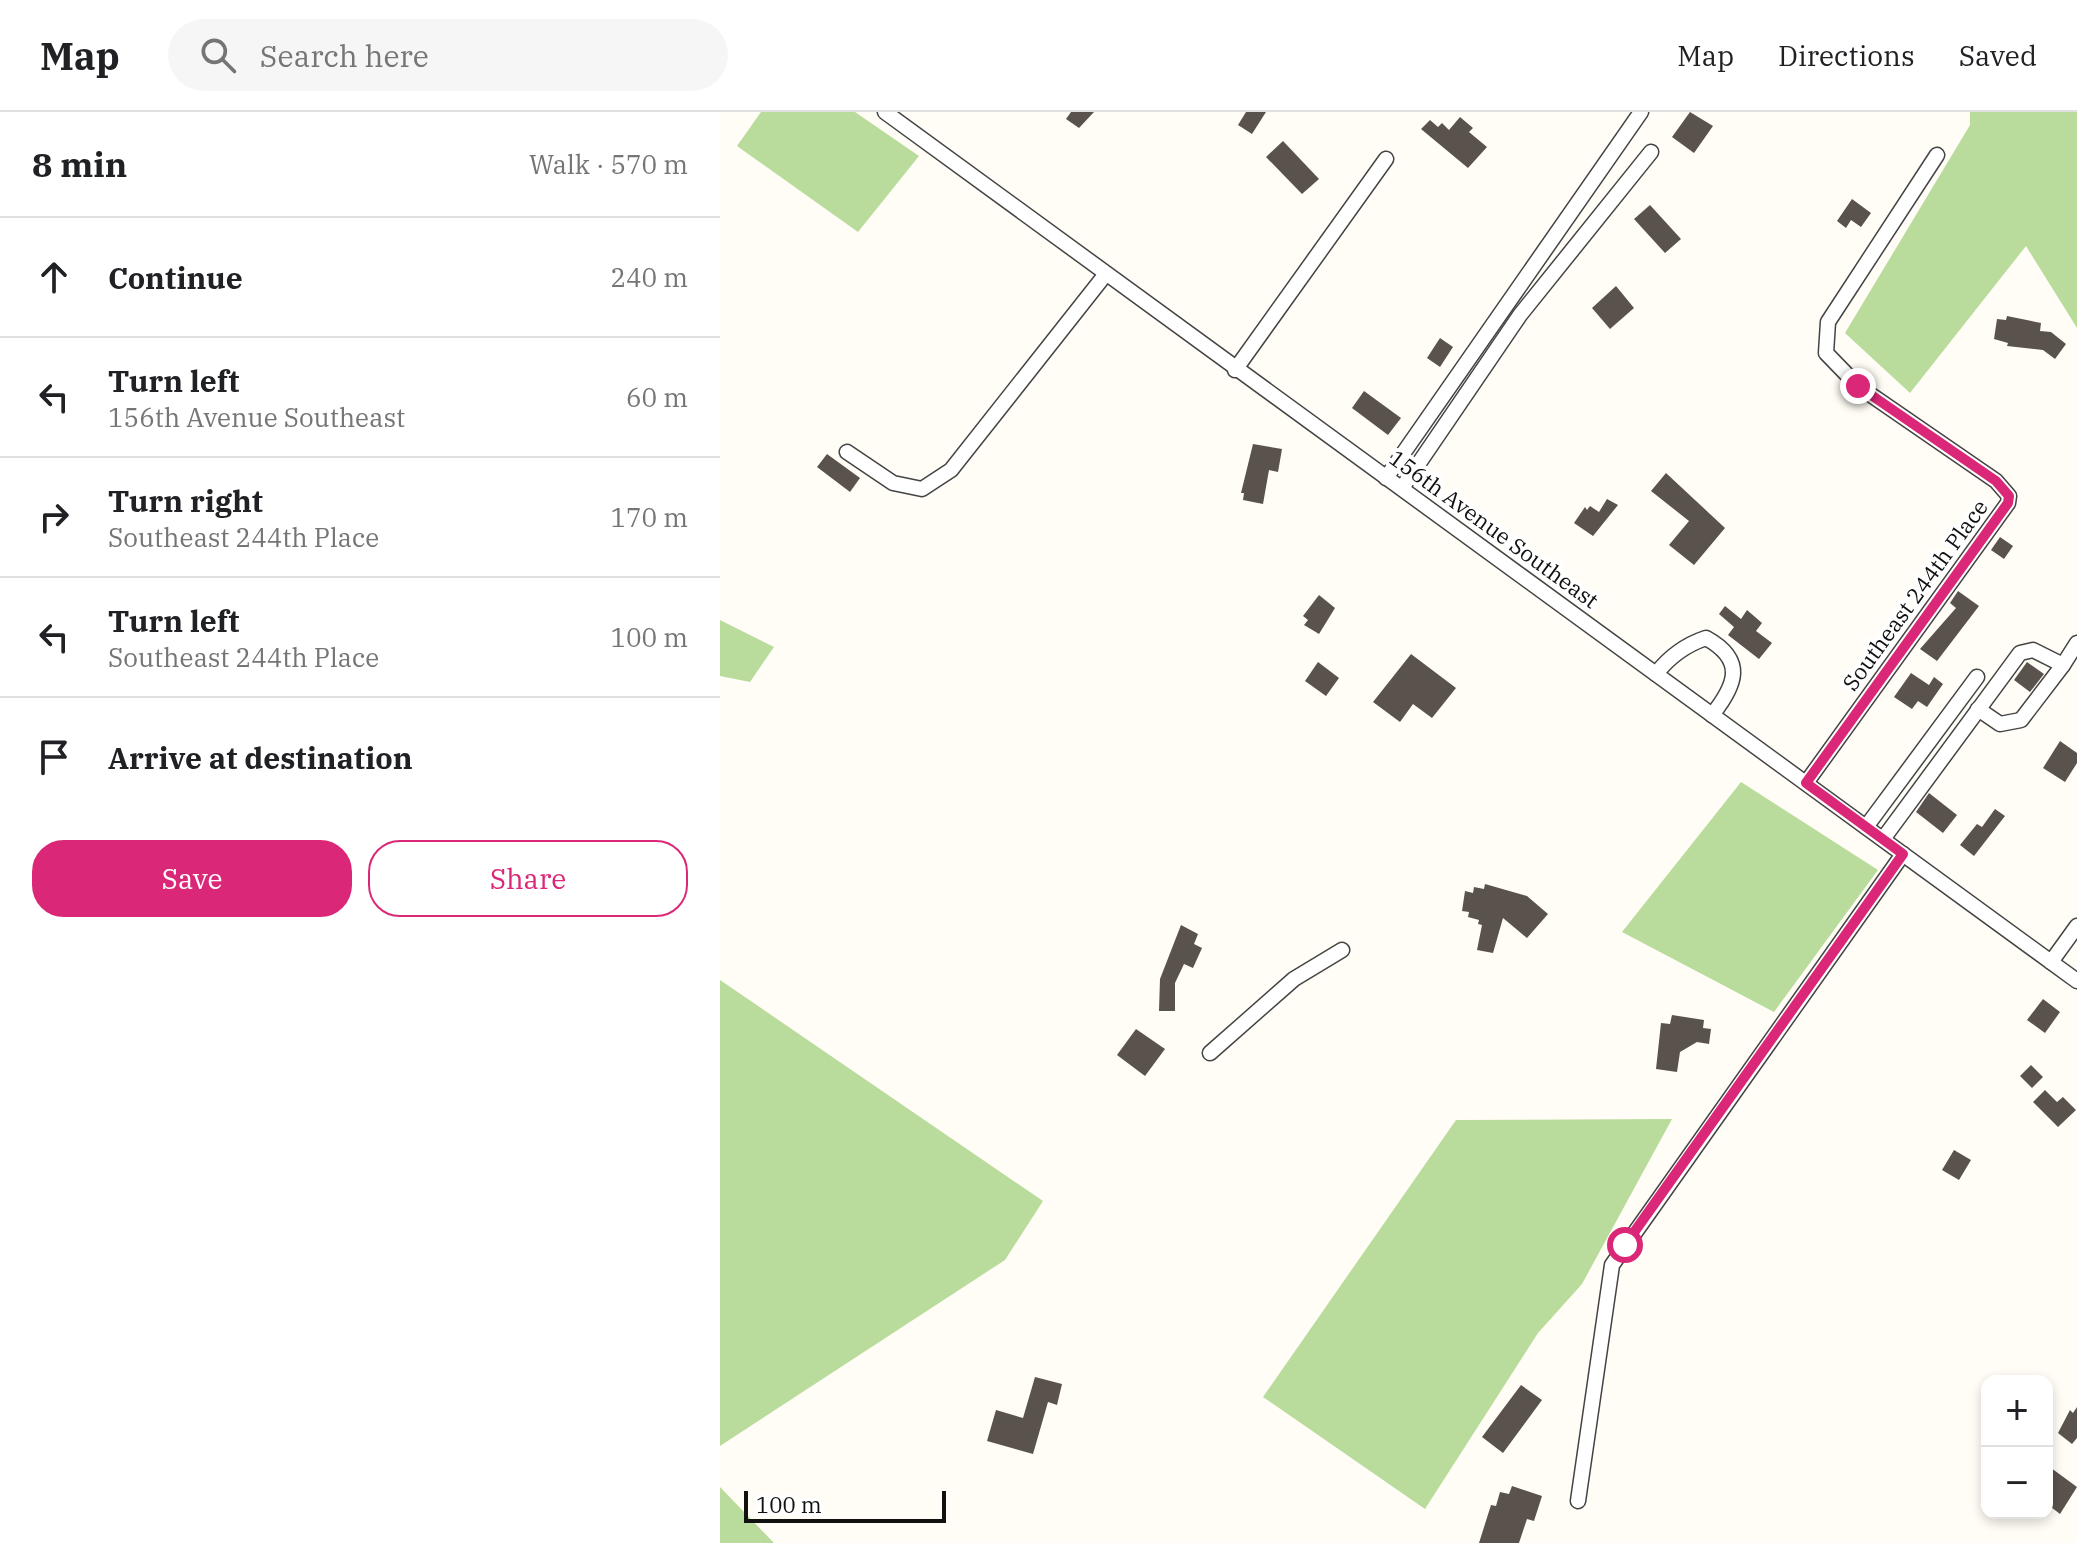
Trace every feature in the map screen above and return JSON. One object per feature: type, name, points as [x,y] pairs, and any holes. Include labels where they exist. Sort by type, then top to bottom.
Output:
[{"type":"street","name":"156th Avenue Southeast","points":[[885,112],[2077,981]]},
{"type":"street","points":[[1386,478],[1641,112]]},
{"type":"street","points":[[1402,488],[1520,315],[1651,152]]},
{"type":"street","name":"Southeast 244th Place","points":[[1806,783],[2008,503],[2009,496],[1996,481],[1858,386],[1826,353],[1828,322],[1937,155]]},
{"type":"street","points":[[1235,370],[1386,159]]},
{"type":"street","points":[[847,452],[893,483],[922,489],[951,470],[1105,275]]},
{"type":"street","points":[[1656,674],[1666,662],[1695,642],[1706,638],[1716,644],[1734,668],[1729,694],[1712,715]]},
{"type":"street","points":[[1978,709],[2000,724],[2021,720],[2077,643]]},
{"type":"street","points":[[1883,839],[2020,653],[2033,650],[2063,665]]},
{"type":"street","points":[[1866,827],[1977,677]]},
{"type":"street","points":[[1578,1501],[1612,1265],[1903,854]]},
{"type":"street","points":[[2051,962],[2077,926]]},
{"type":"street","points":[[1210,1053],[1294,979],[1342,950]]},
{"type":"green space","points":[[761,112],[855,112],[919,156],[858,232],[737,146]]},
{"type":"green space","points":[[1970,112],[2077,112],[2077,328],[2026,246],[1910,393],[1845,333],[1970,125]]},
{"type":"green space","points":[[720,620],[774,647],[750,682],[720,676]]},
{"type":"green space","points":[[1741,782],[1878,870],[1774,1012],[1622,932]]},
{"type":"green space","points":[[720,980],[1043,1201],[1005,1260],[720,1446]]},
{"type":"green space","points":[[1672,1119],[1582,1284],[1538,1333],[1425,1509],[1263,1397],[1456,1120]]},
{"type":"green space","points":[[720,1487],[774,1543],[720,1543]]},
{"type":"building","points":[[1071,112],[1094,112],[1079,128],[1066,119]]},
{"type":"building","points":[[1246,112],[1266,112],[1252,134],[1238,125]]},
{"type":"building","points":[[1690,112],[1713,126],[1694,153],[1672,137]]},
{"type":"building","points":[[1460,117],[1473,128],[1469,132],[1487,147],[1468,168],[1421,129],[1430,120],[1438,127],[1442,123],[1449,130]]},
{"type":"building","points":[[1283,141],[1319,179],[1302,194],[1266,157]]},
{"type":"building","points":[[1852,199],[1871,213],[1861,227],[1851,220],[1846,228],[1837,221]]},
{"type":"building","points":[[1650,205],[1681,239],[1665,253],[1634,219]]},
{"type":"building","points":[[1616,286],[1634,308],[1610,329],[1592,308]]},
{"type":"building","points":[[2007,316],[2041,323],[2040,331],[2051,332],[2066,344],[2055,359],[2043,350],[2007,346],[2008,343],[1994,339],[1997,319],[2006,320]]},
{"type":"building","points":[[1440,338],[1453,347],[1440,367],[1427,358]]},
{"type":"building","points":[[1364,391],[1401,418],[1388,435],[1352,408]]},
{"type":"building","points":[[1253,444],[1282,449],[1278,472],[1269,470],[1263,504],[1243,500],[1244,493],[1241,493]]},
{"type":"building","points":[[827,454],[860,478],[850,492],[817,467]]},
{"type":"building","points":[[1666,473],[1725,528],[1694,565],[1669,545],[1689,521],[1651,491]]},
{"type":"building","points":[[1607,499],[1618,505],[1593,536],[1574,523],[1585,507],[1587,510],[1590,506],[1599,512]]},
{"type":"building","points":[[2000,537],[2013,546],[2004,559],[1991,550]]},
{"type":"building","points":[[1958,591],[1979,606],[1937,661],[1920,649],[1956,608],[1950,603]]},
{"type":"building","points":[[1319,595],[1335,608],[1319,634],[1304,625],[1308,620],[1303,616]]},
{"type":"building","points":[[1725,606],[1741,619],[1747,610],[1762,623],[1756,631],[1772,643],[1759,659],[1728,635],[1734,627],[1719,614]]},
{"type":"building","points":[[1411,654],[1456,688],[1432,718],[1413,704],[1400,722],[1373,702]]},
{"type":"building","points":[[1318,662],[1339,678],[1326,696],[1305,681]]},
{"type":"building","points":[[2027,662],[2044,674],[2030,692],[2014,680]]},
{"type":"building","points":[[1911,673],[1929,685],[1934,677],[1943,684],[1927,707],[1918,701],[1912,709],[1894,697]]},
{"type":"building","points":[[2060,741],[2077,753],[2077,763],[2065,782],[2043,768]]},
{"type":"building","points":[[1929,793],[1957,815],[1943,833],[1916,812]]},
{"type":"building","points":[[1995,809],[2005,816],[1974,856],[1960,845],[1977,824],[1982,827]]},
{"type":"building","points":[[1485,884],[1527,896],[1548,914],[1527,938],[1503,918],[1493,953],[1477,950],[1482,925],[1478,924],[1479,920],[1468,917],[1469,912],[1462,911],[1465,891],[1473,893],[1474,887],[1484,889]]},
{"type":"building","points":[[1181,925],[1198,934],[1194,944],[1202,948],[1193,968],[1184,964],[1175,983],[1175,1011],[1159,1011],[1160,979]]},
{"type":"building","points":[[2043,999],[2060,1012],[2045,1033],[2027,1020]]},
{"type":"building","points":[[1672,1015],[1704,1020],[1703,1028],[1711,1029],[1709,1044],[1697,1042],[1680,1052],[1677,1072],[1656,1069],[1661,1023],[1670,1024]]},
{"type":"building","points":[[1136,1029],[1165,1049],[1145,1076],[1117,1055]]},
{"type":"building","points":[[2031,1065],[2043,1077],[2032,1088],[2020,1076]]},
{"type":"building","points":[[2045,1090],[2057,1102],[2063,1097],[2076,1110],[2058,1127],[2033,1102]]},
{"type":"building","points":[[1954,1150],[1971,1160],[1959,1180],[1942,1170]]},
{"type":"building","points":[[1035,1377],[1062,1384],[1057,1405],[1048,1402],[1033,1454],[987,1441],[996,1410],[1023,1418]]},
{"type":"building","points":[[1521,1385],[1542,1400],[1503,1453],[1482,1437]]},
{"type":"building","points":[[2077,1407],[2077,1438],[2072,1444],[2058,1433],[2070,1410],[2073,1413]]},
{"type":"building","points":[[2053,1469],[2077,1487],[2060,1514],[2053,1509]]},
{"type":"building","points":[[1512,1486],[1542,1496],[1534,1521],[1527,1519],[1519,1543],[1479,1543],[1491,1505],[1496,1506],[1500,1492],[1509,1494]]},
{"type":"route","points":[[1625,1245],[1903,854],[1806,783],[2008,503],[2009,496],[1996,481],[1858,386]]}]
